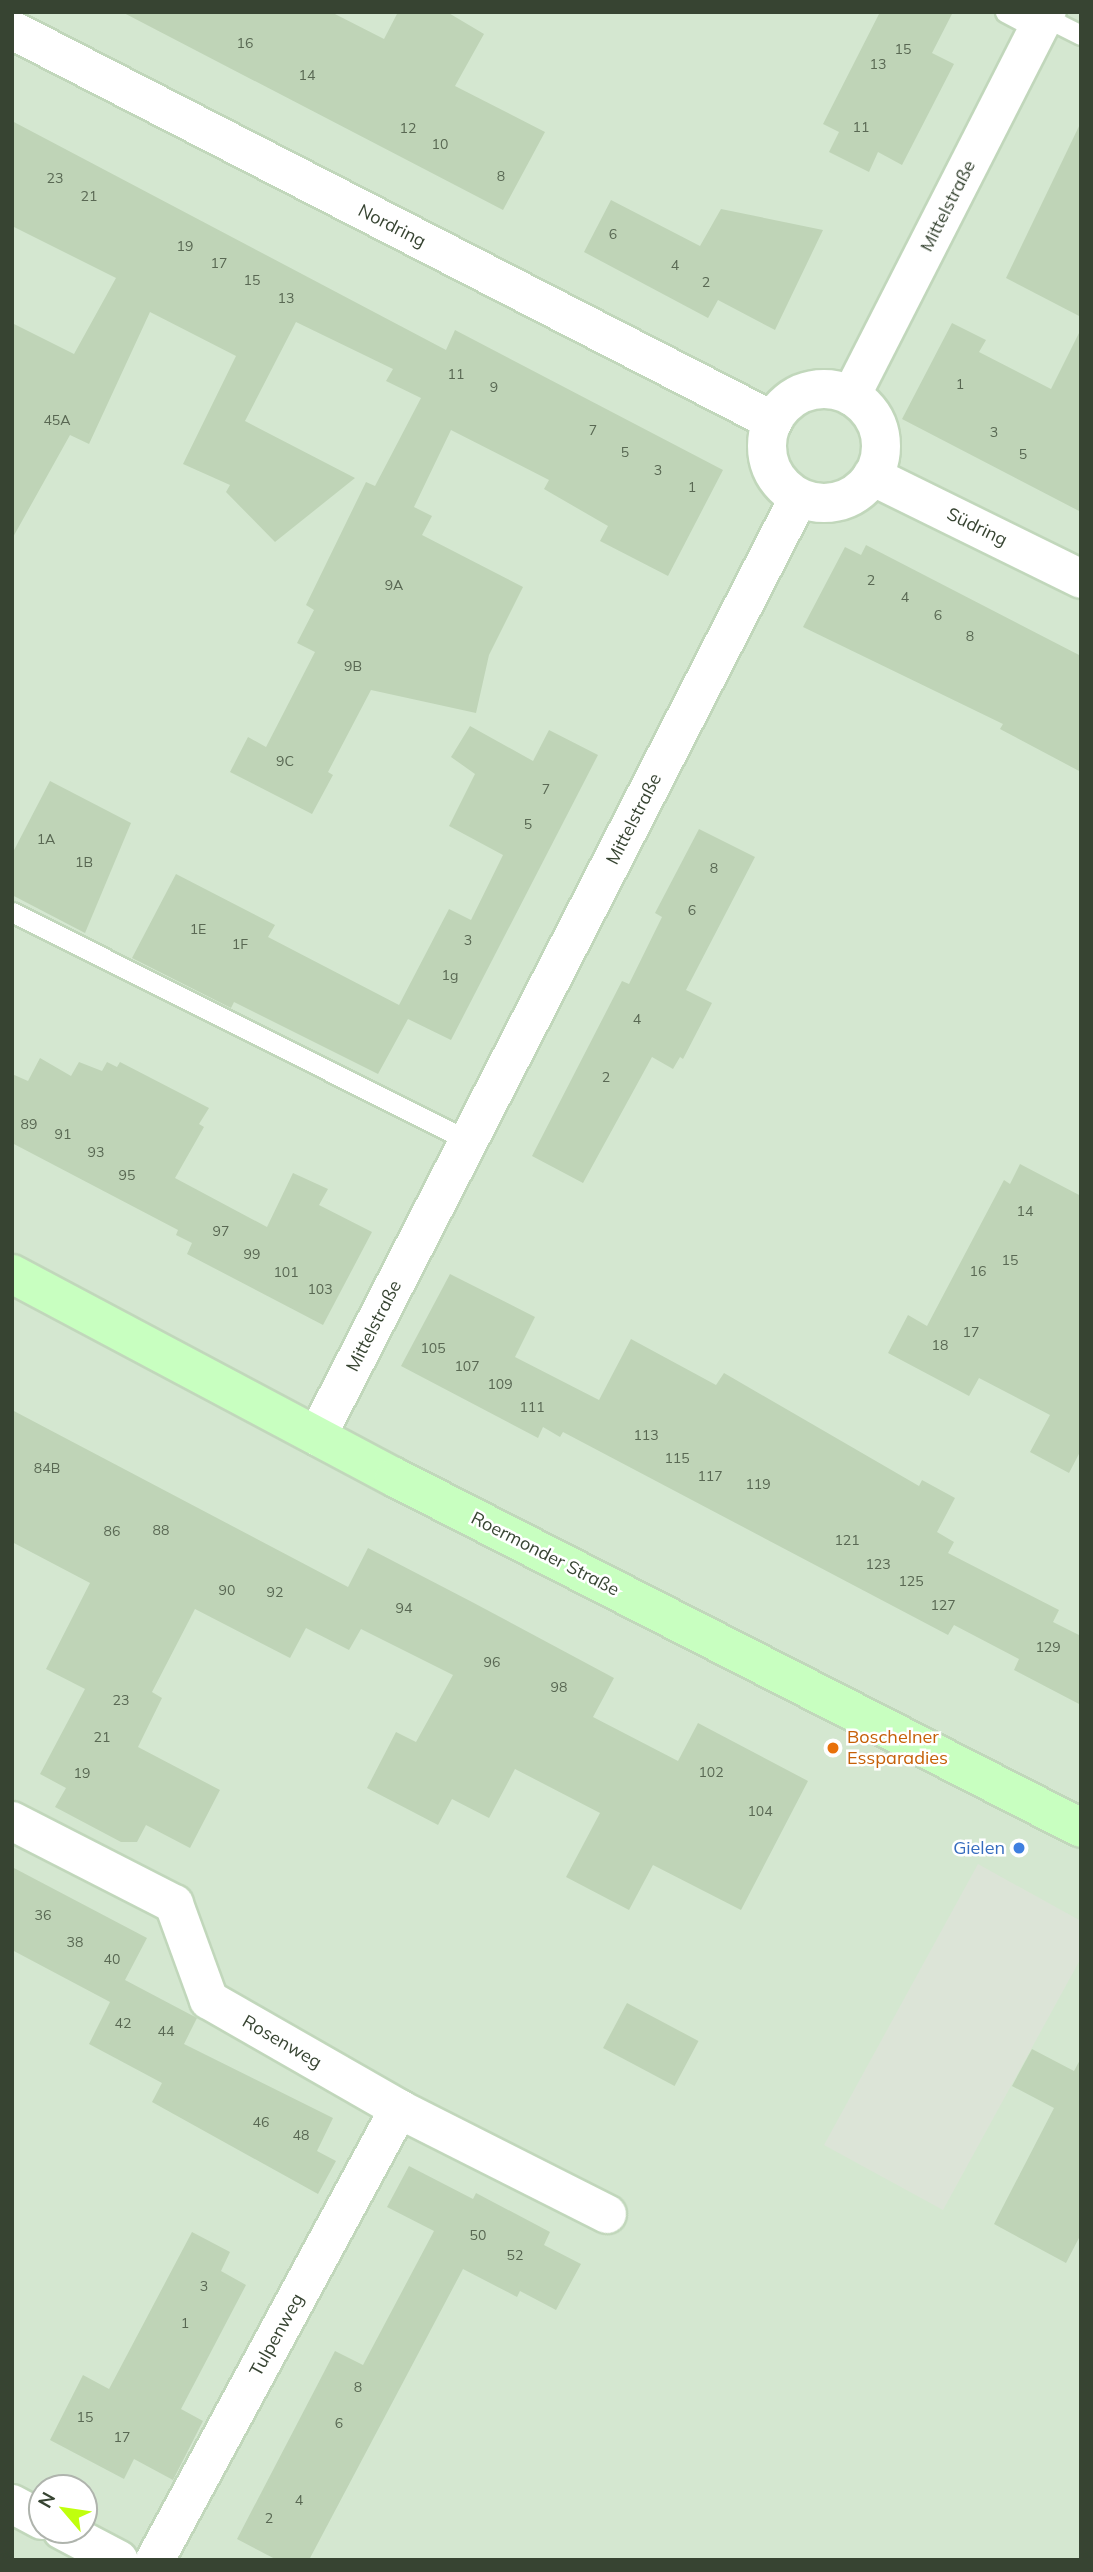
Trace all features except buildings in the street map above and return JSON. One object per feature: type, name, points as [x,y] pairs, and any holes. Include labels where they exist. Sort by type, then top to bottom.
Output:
[{"type":"main road","name":"Roermonder Straße","points":[[12,1274],[317,1436],[1081,1829]]},
{"type":"street","name":"Mittelstraße","points":[[851,396],[1044,20]]},
{"type":"street","name":"Nordring","points":[[12,30],[773,421]]},
{"type":"street","points":[[816,389],[851,396],[875,419],[880,438],[872,476],[856,494],[838,501],[818,503],[799,497],[777,478],[769,460],[773,421],[797,396],[816,389]]},
{"type":"street","name":"Südring","points":[[872,476],[1081,579]]},
{"type":"street","name":"Mittelstraße","points":[[317,1436],[799,497]]},
{"type":"street","name":"Rosenweg","points":[[12,1821],[174,1904],[209,2000],[399,2109],[607,2214]]},
{"type":"street","name":"Tulpenweg","points":[[155,2560],[399,2109]]},
{"type":"street","points":[[12,2504],[28,2513]]},
{"type":"street","points":[[89,2544],[119,2560]]},
{"type":"lane","points":[[1005,12],[1044,20],[1081,36]]},
{"type":"lane","points":[[12,912],[469,1141]]},
{"type":"shaded area","points":[[12,12],[1081,12],[1081,2560],[12,2560]]},
{"type":"shaded area","points":[[978,1864],[1081,1921],[1081,1958],[943,2210],[824,2145]]},
{"type":"place","name":"Boschelner Essparadies","points":[[833,1748]]},
{"type":"place","name":"Gielen","points":[[1019,1848]]}]
